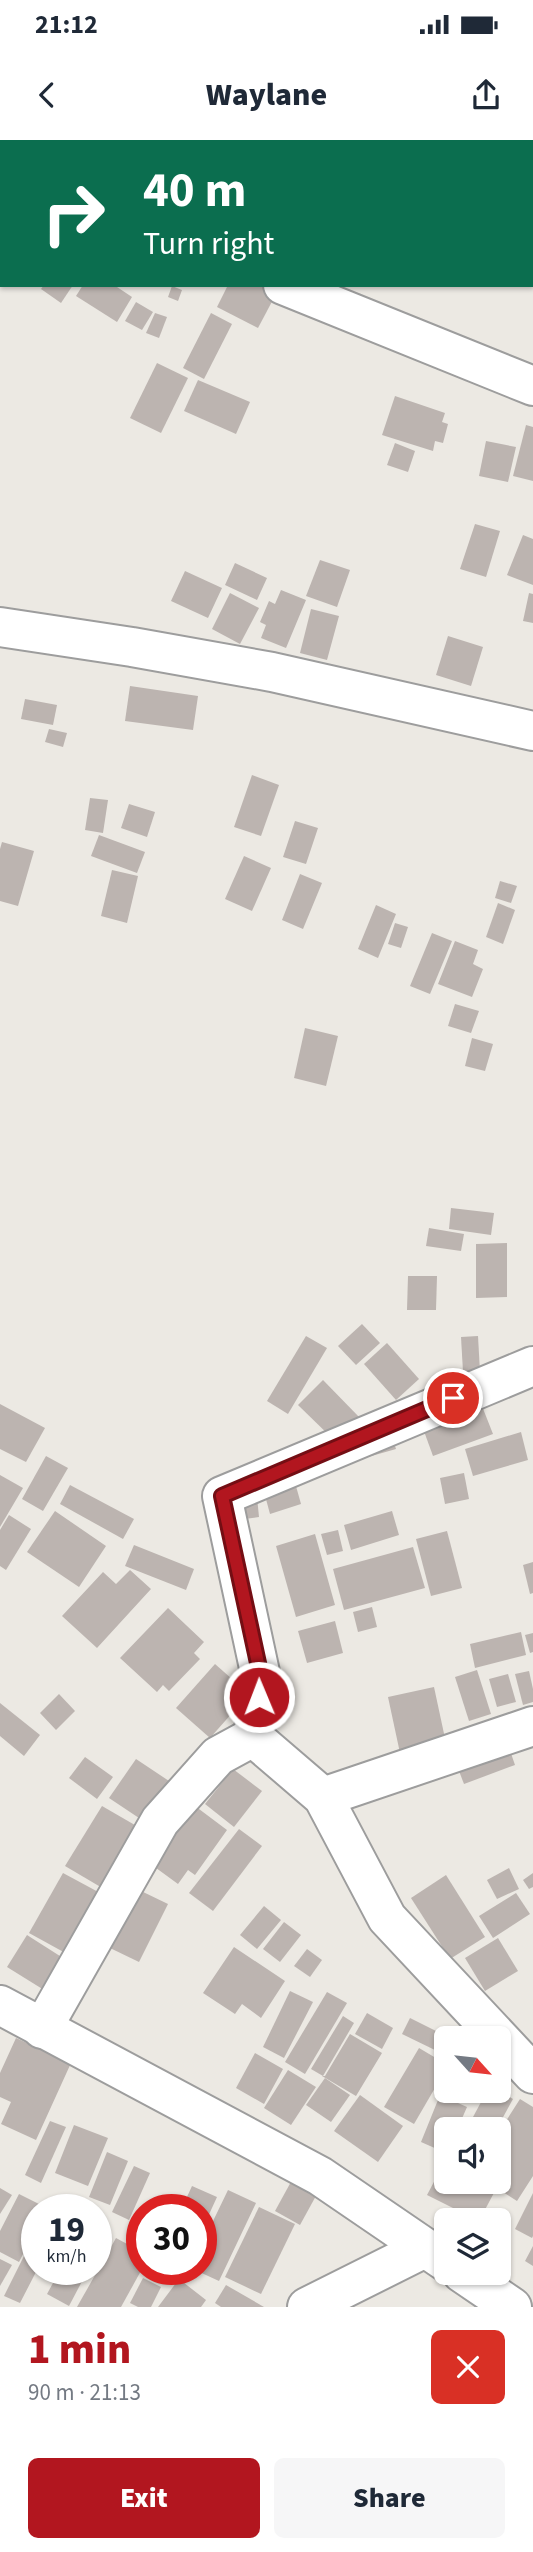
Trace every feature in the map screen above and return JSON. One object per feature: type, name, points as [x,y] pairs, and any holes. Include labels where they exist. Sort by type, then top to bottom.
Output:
[{"type":"street","points":[[288,287],[533,386]]},
{"type":"street","points":[[0,627],[272,672],[533,731]]},
{"type":"street","points":[[253,1737],[261,1677],[222,1496],[533,1366]]},
{"type":"street","points":[[323,1797],[533,1726]]},
{"type":"street","points":[[253,1737],[323,1797],[387,1918],[533,2074]]},
{"type":"street","points":[[42,2029],[160,1821],[218,1756],[253,1737]]},
{"type":"street","points":[[0,2005],[320,2176],[434,2254]]},
{"type":"street","points":[[307,2307],[434,2256]]},
{"type":"street","points":[[480,2285],[512,2307]]},
{"type":"building","points":[[42,287],[72,287],[61,303],[41,289]]},
{"type":"building","points":[[82,287],[117,287],[132,297],[117,322],[76,296]]},
{"type":"building","points":[[172,287],[182,290],[178,301],[168,297]]},
{"type":"building","points":[[227,287],[264,287],[276,294],[258,328],[217,307]]},
{"type":"building","points":[[136,302],[153,312],[142,330],[125,321]]},
{"type":"building","points":[[155,313],[167,317],[159,338],[146,333]]},
{"type":"building","points":[[211,313],[232,324],[204,379],[183,368]]},
{"type":"building","points":[[157,363],[188,378],[161,433],[130,418]]},
{"type":"building","points":[[198,380],[250,402],[236,434],[184,411]]},
{"type":"building","points":[[395,396],[445,413],[442,422],[448,424],[443,443],[435,441],[433,451],[382,435]]},
{"type":"building","points":[[526,425],[533,427],[533,481],[513,476]]},
{"type":"building","points":[[486,441],[516,447],[508,482],[479,476]]},
{"type":"building","points":[[395,443],[415,451],[408,472],[387,465]]},
{"type":"building","points":[[475,524],[500,531],[486,577],[460,569]]},
{"type":"building","points":[[523,535],[533,539],[533,585],[507,575]]},
{"type":"building","points":[[320,560],[350,570],[337,607],[306,596]]},
{"type":"building","points":[[235,563],[267,578],[257,600],[225,585]]},
{"type":"building","points":[[185,571],[222,588],[208,618],[171,601]]},
{"type":"building","points":[[281,590],[306,600],[286,648],[261,638],[266,625],[260,622],[269,601],[275,604]]},
{"type":"building","points":[[230,593],[259,608],[240,644],[212,629]]},
{"type":"building","points":[[529,593],[533,594],[533,623],[523,621]]},
{"type":"building","points":[[311,609],[339,616],[327,660],[300,653]]},
{"type":"building","points":[[448,636],[483,647],[471,686],[436,675]]},
{"type":"building","points":[[130,686],[198,696],[193,730],[125,721]]},
{"type":"building","points":[[25,699],[57,705],[53,725],[21,719]]},
{"type":"building","points":[[49,729],[67,733],[63,747],[45,742]]},
{"type":"building","points":[[252,775],[279,785],[261,836],[234,827]]},
{"type":"building","points":[[90,798],[108,800],[103,833],[85,830]]},
{"type":"building","points":[[129,804],[155,812],[147,837],[121,828]]},
{"type":"building","points":[[295,821],[318,828],[306,864],[283,857]]},
{"type":"building","points":[[99,835],[145,852],[137,873],[91,856]]},
{"type":"building","points":[[2,842],[34,851],[18,906],[0,901]]},
{"type":"building","points":[[244,856],[271,868],[252,911],[225,899]]},
{"type":"building","points":[[112,870],[138,876],[127,923],[101,916]]},
{"type":"building","points":[[300,874],[322,883],[303,929],[282,920]]},
{"type":"building","points":[[500,881],[517,886],[511,903],[495,898]]},
{"type":"building","points":[[498,903],[515,910],[503,944],[486,937]]},
{"type":"building","points":[[376,905],[396,914],[378,958],[358,949]]},
{"type":"building","points":[[395,923],[408,927],[401,948],[388,944]]},
{"type":"building","points":[[432,933],[452,941],[430,994],[410,986]]},
{"type":"building","points":[[455,941],[478,950],[473,964],[483,969],[472,997],[438,984]]},
{"type":"building","points":[[455,1004],[479,1011],[471,1033],[448,1026]]},
{"type":"building","points":[[305,1028],[338,1036],[326,1086],[294,1078]]},
{"type":"building","points":[[472,1038],[493,1044],[485,1071],[465,1066]]},
{"type":"building","points":[[451,1208],[494,1213],[491,1235],[449,1229]]},
{"type":"building","points":[[429,1228],[464,1234],[461,1251],[426,1246]]},
{"type":"building","points":[[507,1243],[507,1297],[476,1298],[476,1244]]},
{"type":"building","points":[[408,1276],[437,1276],[436,1310],[407,1310]]},
{"type":"building","points":[[362,1324],[380,1343],[356,1365],[338,1346]]},
{"type":"building","points":[[306,1336],[327,1348],[288,1414],[267,1401]]},
{"type":"building","points":[[478,1336],[480,1372],[463,1372],[461,1337]]},
{"type":"building","points":[[387,1343],[419,1379],[396,1400],[364,1364]]},
{"type":"building","points":[[323,1380],[360,1418],[336,1442],[298,1405]]},
{"type":"building","points":[[480,1401],[493,1434],[433,1456],[421,1423]]},
{"type":"building","points":[[0,1404],[45,1428],[26,1462],[0,1449]]},
{"type":"building","points":[[521,1432],[528,1460],[473,1476],[465,1449]]},
{"type":"building","points":[[391,1434],[396,1449],[368,1457],[364,1441]]},
{"type":"building","points":[[46,1456],[68,1468],[43,1511],[22,1499]]},
{"type":"building","points":[[464,1473],[469,1499],[445,1504],[440,1478]]},
{"type":"building","points":[[0,1475],[23,1488],[0,1527]]},
{"type":"building","points":[[294,1479],[301,1504],[270,1514],[263,1488]]},
{"type":"building","points":[[70,1485],[134,1519],[123,1539],[60,1504]]},
{"type":"building","points":[[257,1497],[259,1517],[237,1520],[235,1499]]},
{"type":"building","points":[[55,1511],[106,1546],[79,1587],[27,1552]]},
{"type":"building","points":[[392,1511],[399,1535],[351,1550],[344,1525]]},
{"type":"building","points":[[9,1515],[31,1529],[6,1570],[0,1566],[0,1530]]},
{"type":"building","points":[[338,1530],[343,1551],[327,1555],[321,1534]]},
{"type":"building","points":[[447,1531],[462,1588],[431,1596],[416,1539]]},
{"type":"building","points":[[315,1534],[335,1605],[296,1617],[276,1546]]},
{"type":"building","points":[[134,1545],[194,1569],[186,1590],[125,1566]]},
{"type":"building","points":[[413,1547],[425,1588],[344,1610],[333,1569]]},
{"type":"building","points":[[533,1562],[533,1593],[530,1594],[523,1565]]},
{"type":"building","points":[[130,1570],[151,1589],[97,1648],[62,1616],[103,1572],[116,1584]]},
{"type":"building","points":[[372,1607],[377,1627],[358,1632],[353,1612]]},
{"type":"building","points":[[168,1608],[204,1642],[194,1653],[200,1659],[169,1691],[163,1685],[157,1692],[120,1658]]},
{"type":"building","points":[[335,1621],[343,1653],[307,1663],[298,1631]]},
{"type":"building","points":[[521,1632],[526,1655],[475,1668],[470,1644]]},
{"type":"building","points":[[533,1633],[533,1652],[530,1653],[525,1635]]},
{"type":"building","points":[[215,1664],[249,1694],[210,1738],[176,1708]]},
{"type":"building","points":[[477,1670],[491,1714],[469,1721],[455,1677]]},
{"type":"building","points":[[529,1671],[533,1702],[523,1705],[515,1674]]},
{"type":"building","points":[[508,1674],[516,1702],[497,1707],[489,1679]]},
{"type":"building","points":[[434,1687],[446,1743],[400,1753],[388,1697]]},
{"type":"building","points":[[59,1694],[75,1711],[56,1730],[40,1713]]},
{"type":"building","points":[[0,1703],[40,1735],[24,1756],[0,1736]]},
{"type":"building","points":[[506,1739],[515,1765],[464,1784],[454,1758]]},
{"type":"building","points":[[85,1757],[113,1777],[97,1799],[69,1778]]},
{"type":"building","points":[[136,1759],[169,1781],[142,1820],[109,1798]]},
{"type":"building","points":[[233,1769],[262,1791],[234,1827],[205,1804]]},
{"type":"building","points":[[102,1806],[140,1828],[104,1889],[65,1866]]},
{"type":"building","points":[[195,1806],[227,1830],[195,1875],[188,1870],[178,1884],[152,1865]]},
{"type":"building","points":[[239,1829],[262,1846],[213,1911],[189,1893]]},
{"type":"building","points":[[509,1868],[519,1889],[497,1899],[487,1880]]},
{"type":"building","points":[[63,1873],[102,1894],[69,1955],[29,1933]]},
{"type":"building","points":[[533,1873],[533,1887],[529,1889],[523,1880]]},
{"type":"building","points":[[446,1875],[485,1937],[450,1959],[411,1898]]},
{"type":"building","points":[[139,1890],[168,1904],[139,1962],[110,1948]]},
{"type":"building","points":[[516,1893],[530,1914],[493,1938],[479,1916]]},
{"type":"building","points":[[264,1906],[281,1920],[257,1949],[240,1935]]},
{"type":"building","points":[[284,1922],[301,1935],[280,1962],[263,1949]]},
{"type":"building","points":[[27,1935],[63,1958],[44,1990],[7,1967]]},
{"type":"building","points":[[498,1938],[518,1971],[485,1991],[465,1958]]},
{"type":"building","points":[[234,1947],[285,1981],[261,2018],[242,2004],[235,2014],[203,1993]]},
{"type":"building","points":[[307,1949],[322,1960],[310,1977],[294,1966]]},
{"type":"building","points":[[290,1991],[313,2002],[284,2058],[263,2047]]},
{"type":"building","points":[[327,1992],[347,2003],[305,2074],[285,2062]]},
{"type":"building","points":[[367,2013],[393,2028],[382,2049],[355,2034]]},
{"type":"building","points":[[343,2016],[354,2023],[323,2076],[311,2069]]},
{"type":"building","points":[[410,2018],[434,2030],[434,2050],[402,2034]]},
{"type":"building","points":[[350,2034],[382,2053],[356,2096],[322,2076],[325,2076]]},
{"type":"building","points":[[16,2038],[71,2063],[36,2140],[1,2124],[11,2102],[0,2097],[0,2073]]},
{"type":"building","points":[[419,2048],[434,2057],[434,2090],[414,2124],[384,2107]]},
{"type":"building","points":[[255,2053],[283,2069],[264,2104],[236,2088]]},
{"type":"building","points":[[288,2070],[316,2087],[291,2125],[264,2108]]},
{"type":"building","points":[[325,2078],[350,2095],[331,2122],[306,2105]]},
{"type":"building","points":[[360,2095],[403,2126],[378,2162],[334,2131]]},
{"type":"building","points":[[520,2099],[533,2107],[533,2176],[517,2201],[506,2194],[511,2194],[511,2117],[509,2117]]},
{"type":"building","points":[[436,2104],[460,2104],[467,2107],[463,2117],[434,2117],[434,2148],[421,2142]]},
{"type":"building","points":[[480,2104],[510,2104],[503,2117],[473,2117]]},
{"type":"building","points":[[50,2121],[66,2127],[41,2183],[25,2175]]},
{"type":"building","points":[[74,2125],[108,2138],[88,2186],[55,2173]]},
{"type":"building","points":[[107,2152],[128,2161],[112,2200],[112,2194],[90,2194]]},
{"type":"building","points":[[134,2166],[150,2173],[141,2194],[126,2194],[126,2219],[112,2212]]},
{"type":"building","points":[[292,2180],[317,2194],[300,2225],[275,2211]]},
{"type":"building","points":[[434,2182],[434,2194],[493,2194],[486,2208],[453,2208],[427,2195]]},
{"type":"building","points":[[192,2186],[210,2194],[188,2194]]},
{"type":"building","points":[[0,2188],[12,2195],[0,2214]]},
{"type":"building","points":[[228,2190],[256,2203],[219,2281],[217,2280],[217,2213]]},
{"type":"building","points":[[533,2193],[533,2236],[532,2238],[515,2229]]},
{"type":"building","points":[[19,2194],[21,2195],[19,2262],[0,2252],[0,2231]]},
{"type":"building","points":[[259,2207],[295,2224],[261,2294],[225,2277]]},
{"type":"building","points":[[116,2238],[126,2243],[126,2285],[133,2285],[121,2307],[77,2307],[89,2285],[112,2285],[112,2245]]},
{"type":"building","points":[[533,2246],[533,2266],[525,2261]]},
{"type":"building","points":[[0,2259],[12,2265],[0,2286]]},
{"type":"building","points":[[21,2262],[21,2285],[29,2285],[20,2303],[4,2296]]},
{"type":"building","points":[[52,2285],[80,2285],[69,2306],[47,2294]]},
{"type":"building","points":[[139,2285],[161,2287],[151,2307],[138,2307],[130,2303]]},
{"type":"building","points":[[174,2285],[187,2285],[206,2300],[201,2307],[158,2307]]},
{"type":"building","points":[[226,2285],[264,2307],[221,2307],[215,2303]]},
{"type":"route","points":[[259,1697],[261,1677],[222,1496],[453,1398]]}]
